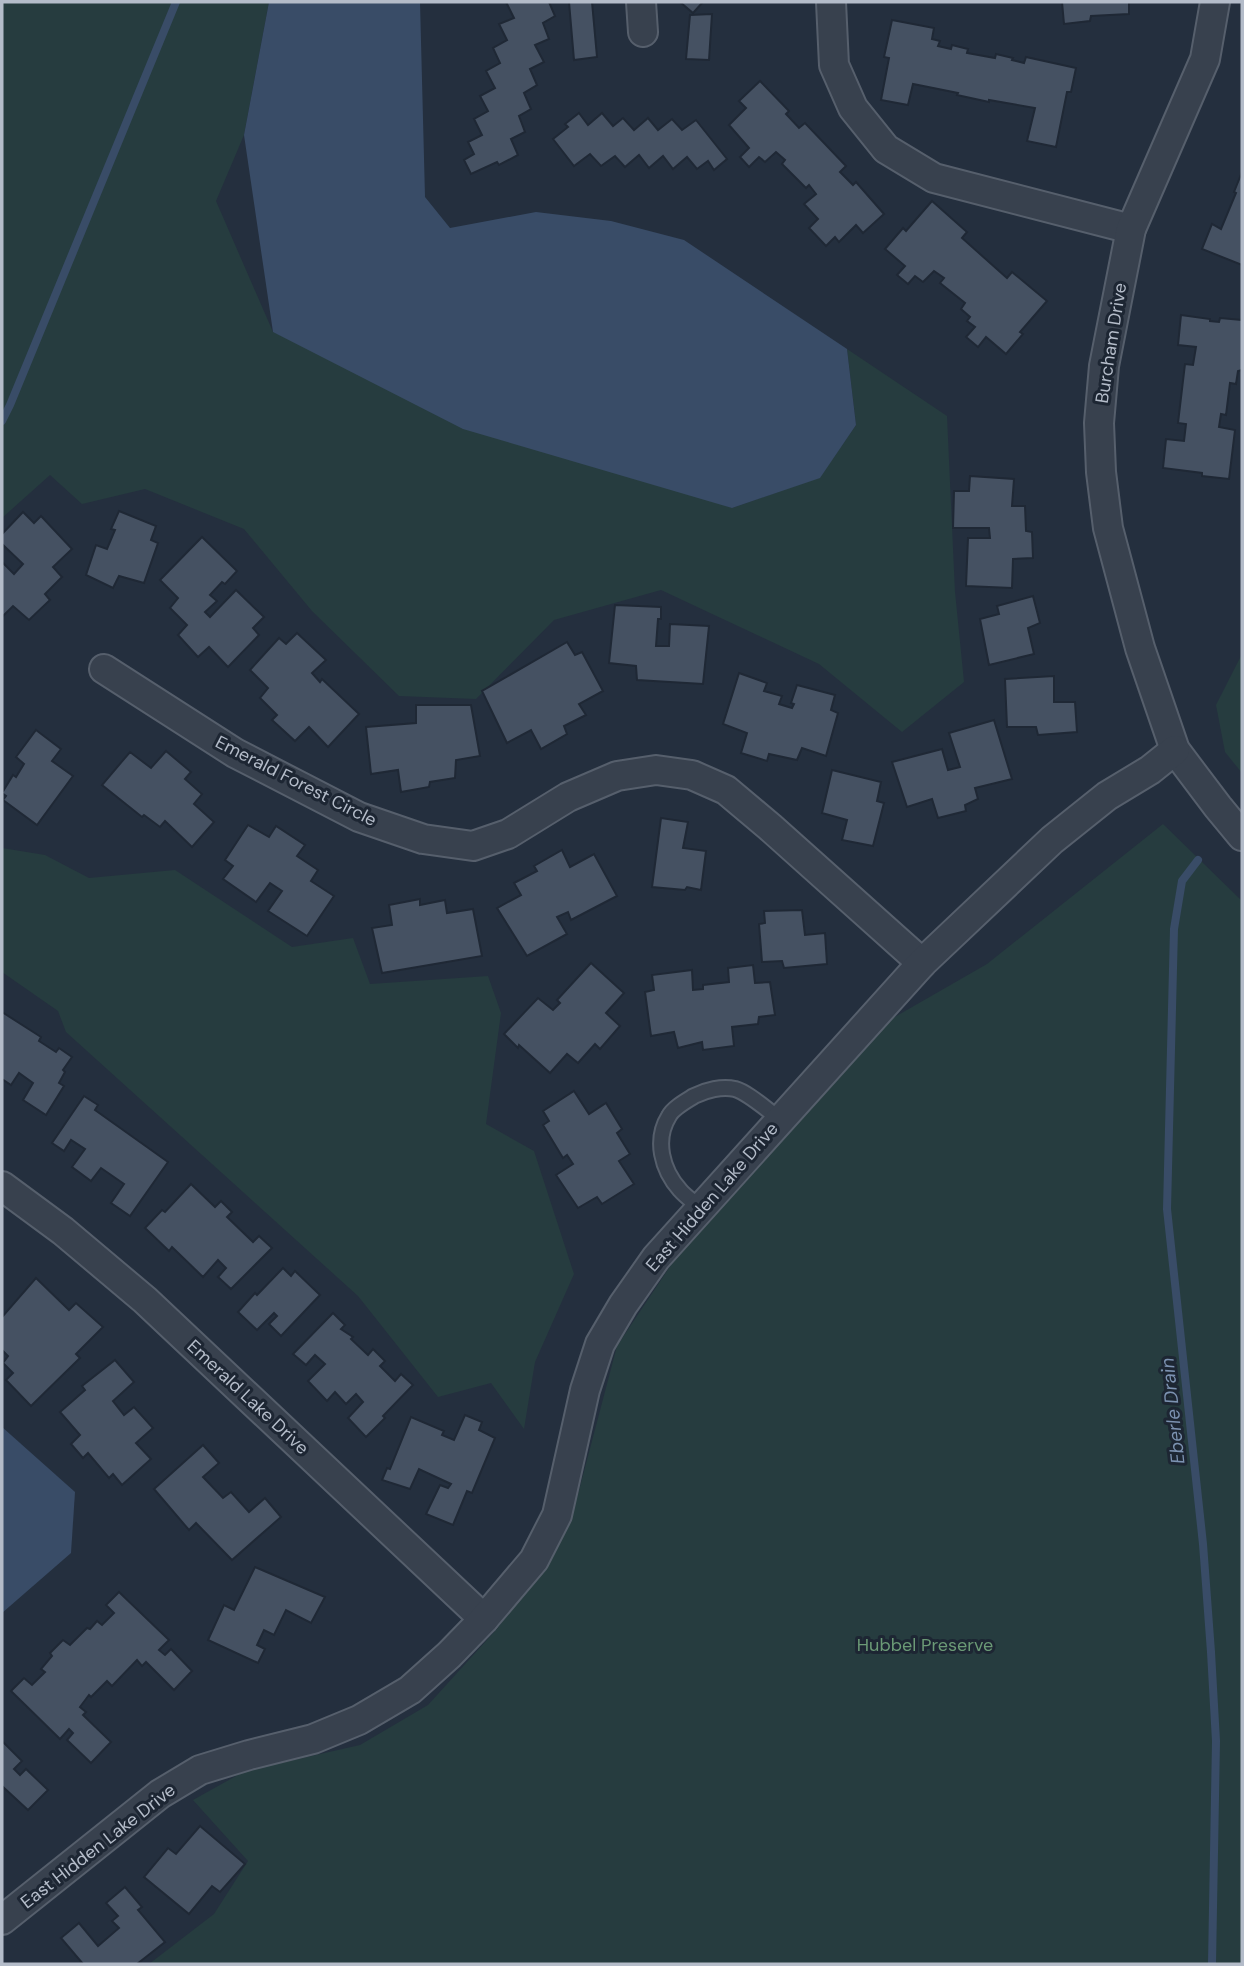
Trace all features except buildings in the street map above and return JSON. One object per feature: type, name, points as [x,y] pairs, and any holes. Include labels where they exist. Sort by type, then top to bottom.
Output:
[{"type":"street","points":[[641,2],[643,32]]},
{"type":"street","points":[[831,2],[834,65],[853,108],[886,149],[934,178],[1131,229]]},
{"type":"street","name":"Burcham Drive","points":[[1215,2],[1205,59],[1131,229],[1104,366],[1099,423],[1101,472],[1108,528],[1140,648],[1175,750],[1242,836]]},
{"type":"street","name":"Emerald Forest Circle","points":[[104,669],[234,753],[359,817],[423,839],[472,846],[508,834],[568,797],[617,776],[656,770],[692,775],[726,790],[922,963]]},
{"type":"street","name":"East Hidden Lake Drive","points":[[2,1920],[160,1794],[200,1770],[313,1738],[359,1720],[410,1690],[449,1654],[484,1619],[534,1560],[557,1515],[585,1390],[600,1344],[656,1258],[922,963],[1052,840],[1107,796],[1150,771],[1175,750]]},
{"type":"street","name":"Emerald Lake Drive","points":[[2,1186],[63,1231],[145,1300],[484,1619]]},
{"type":"lane","points":[[701,1208],[679,1189],[662,1156],[661,1135],[669,1114],[702,1092],[724,1087],[738,1090],[780,1119]]},
{"type":"green space","points":[[2,2],[269,2],[244,135],[216,201],[273,332],[732,508],[820,477],[856,425],[847,349],[947,416],[955,592],[964,682],[902,732],[819,664],[661,590],[554,620],[476,699],[399,696],[312,611],[244,529],[145,489],[82,504],[50,475],[2,518]]},
{"type":"green space","points":[[1242,654],[1242,773],[1225,752],[1216,705]]},
{"type":"green space","name":"Hubbel Preserve","points":[[1163,824],[1242,901],[1242,1964],[149,1964],[214,1914],[248,1861],[193,1800],[245,1771],[360,1745],[428,1705],[496,1630],[547,1562],[577,1498],[617,1346],[677,1256],[893,1018],[987,964]]},
{"type":"green space","points":[[2,848],[45,855],[89,878],[175,870],[292,947],[353,938],[370,984],[488,976],[501,1013],[486,1124],[534,1151],[574,1274],[535,1362],[524,1429],[491,1383],[438,1397],[358,1296],[66,1032],[58,1011],[2,972]]},
{"type":"water","points":[[269,2],[420,2],[425,197],[450,228],[536,212],[611,221],[684,240],[847,349],[856,425],[820,478],[732,508],[463,429],[273,332],[244,135]]},
{"type":"water","points":[[2,1427],[75,1492],[71,1553],[2,1613]]},
{"type":"waterway","points":[[2,421],[176,2]]},
{"type":"waterway","name":"Eberle Drain","points":[[1198,860],[1182,881],[1174,929],[1167,1209],[1203,1544],[1211,1652],[1216,1741],[1212,1964]]}]
